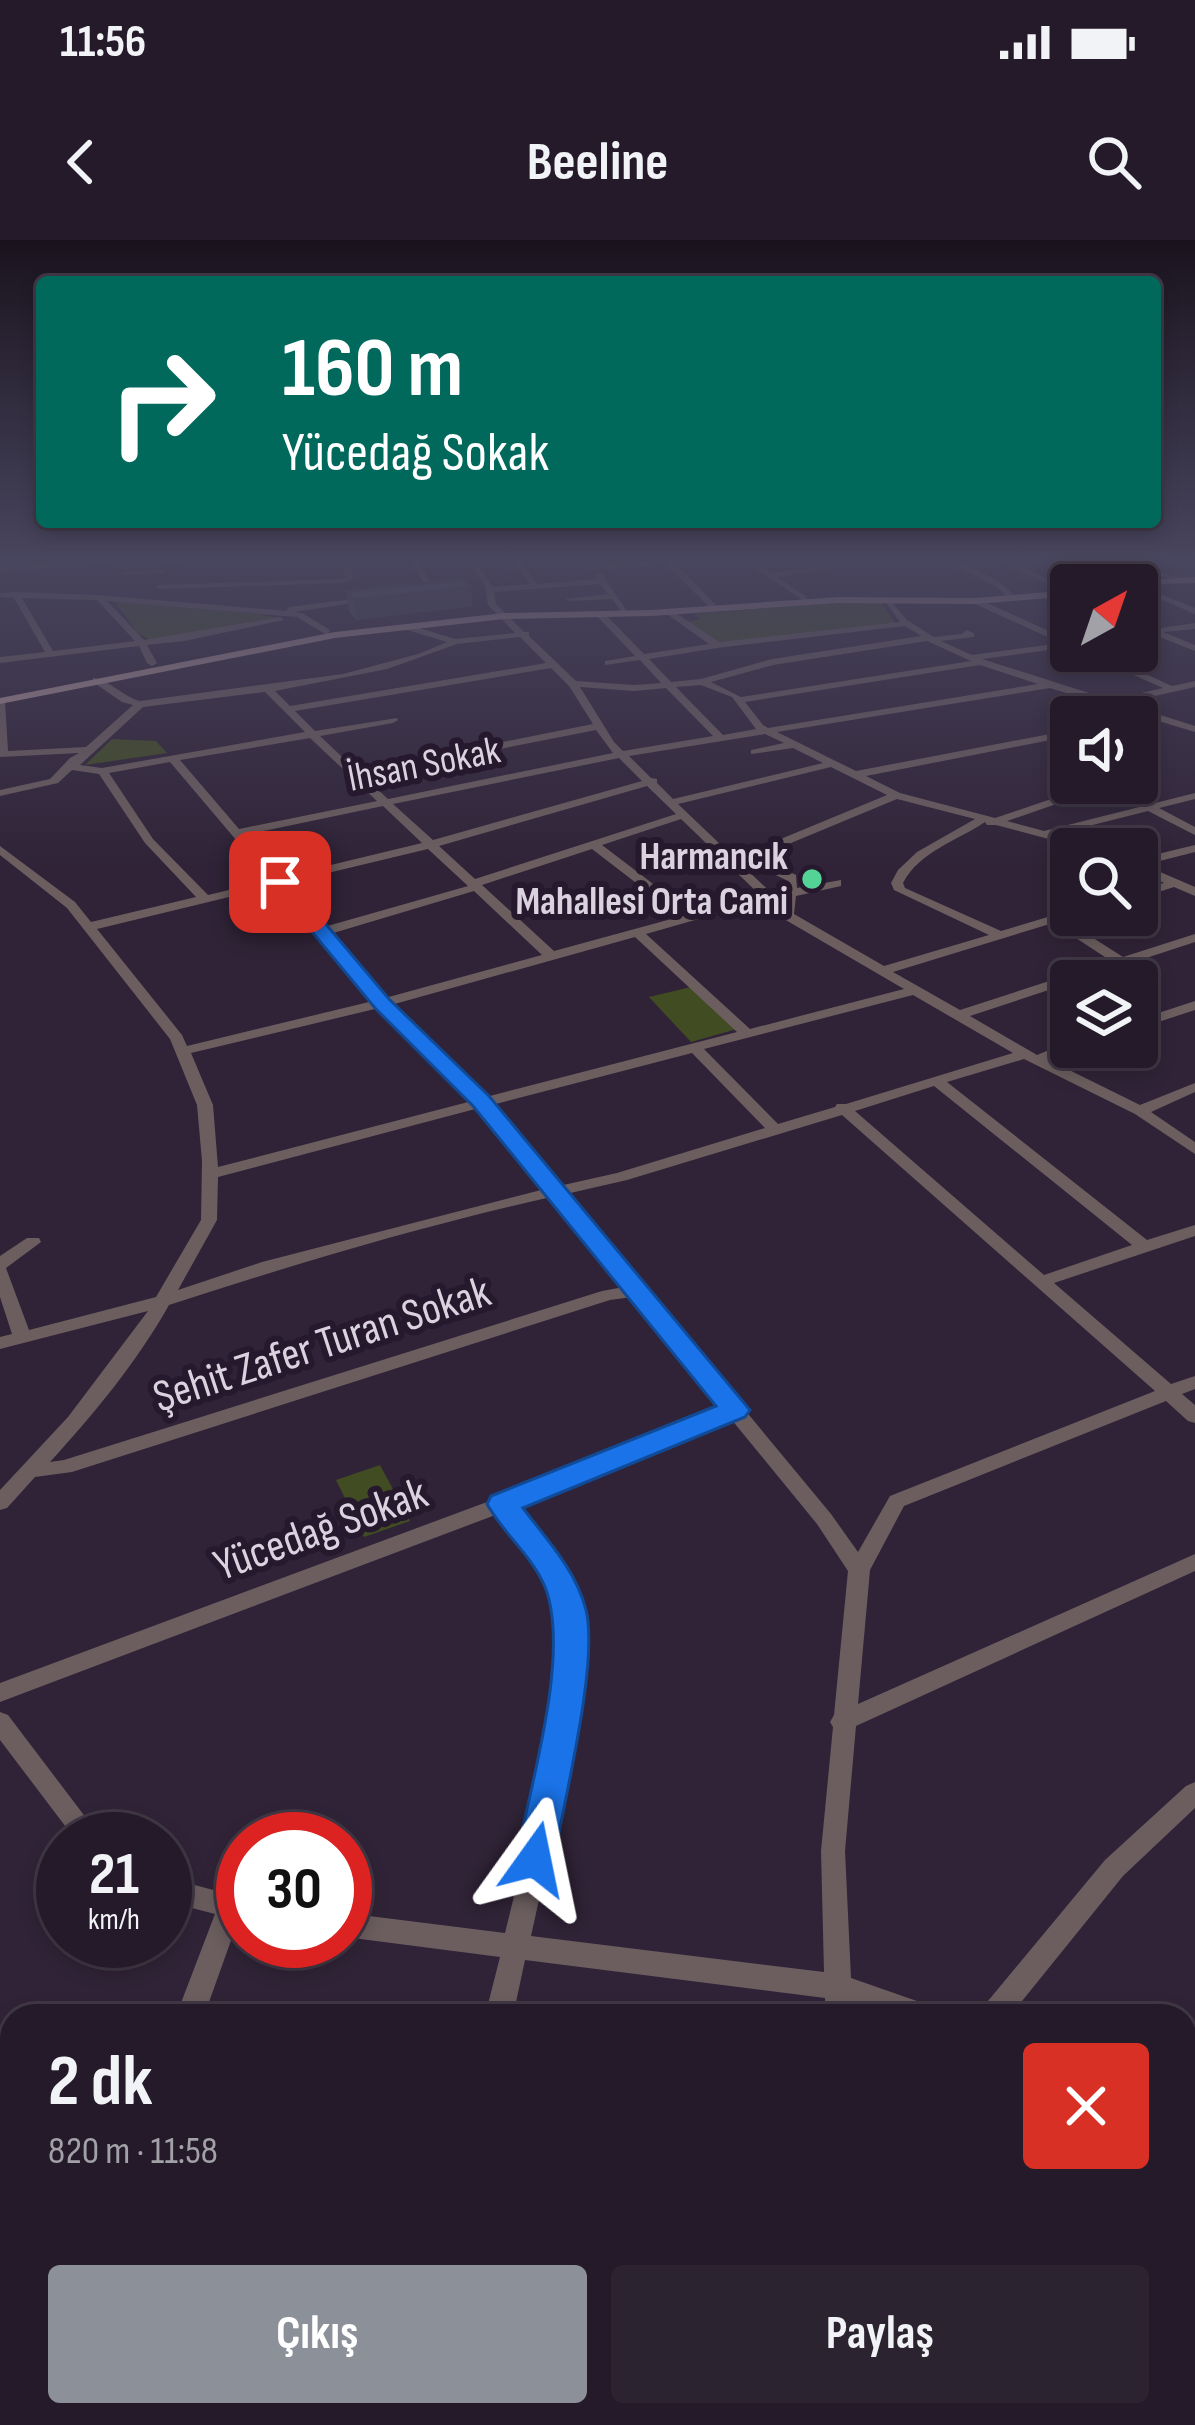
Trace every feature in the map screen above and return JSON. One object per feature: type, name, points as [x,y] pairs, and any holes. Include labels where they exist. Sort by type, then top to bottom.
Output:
[{"type":"main road","points":[[0,700],[152,663]]},
{"type":"main road","points":[[0,700],[186,663]]},
{"type":"street","points":[[96,680],[125,700],[140,704],[343,674],[382,663]]},
{"type":"street","points":[[645,663],[722,740]]},
{"type":"street","points":[[574,685],[670,686],[769,663]]},
{"type":"street","points":[[739,700],[981,663],[1094,696]]},
{"type":"street","points":[[288,709],[552,665],[574,685],[623,754],[788,916],[1031,1058],[1140,1111],[1195,1150]]},
{"type":"street","points":[[1135,672],[1168,687]]},
{"type":"street","points":[[343,674],[366,696]]},
{"type":"street","points":[[463,692],[469,679]]},
{"type":"street","points":[[702,682],[739,700],[759,727],[853,775],[903,797],[1050,837]]},
{"type":"street","name":"İhsan Sokak","points":[[237,833],[623,754],[771,734],[1057,684]]},
{"type":"street","points":[[1135,696],[1195,684]]},
{"type":"street","points":[[266,686],[385,804],[551,956]]},
{"type":"street","points":[[0,700],[2,754],[84,750]]},
{"type":"street","points":[[0,793],[54,781],[140,704]]},
{"type":"street","points":[[1158,716],[1195,728]]},
{"type":"street","points":[[74,760],[74,768],[102,771],[393,720]]},
{"type":"street","points":[[355,775],[600,726]]},
{"type":"street","points":[[853,775],[1050,737]]},
{"type":"street","points":[[755,752],[791,745]]},
{"type":"street","points":[[173,759],[382,1003],[481,1101],[824,1519],[859,1570]]},
{"type":"street","points":[[672,802],[831,764]]},
{"type":"street","points":[[102,771],[149,842],[205,899]]},
{"type":"street","points":[[88,927],[429,845],[653,781]]},
{"type":"street","points":[[748,857],[928,789]]},
{"type":"street","points":[[1042,835],[1195,796]]},
{"type":"street","points":[[1000,935],[900,890],[897,883],[902,871],[986,822],[1050,802]]},
{"type":"street","points":[[1148,807],[1195,832]]},
{"type":"street","points":[[322,932],[683,815]]},
{"type":"street","points":[[594,845],[661,896],[697,916]]},
{"type":"street","points":[[713,846],[792,878],[788,916]]},
{"type":"street","points":[[1158,858],[1195,848]]},
{"type":"street","points":[[0,849],[71,905],[183,1051],[206,1105],[210,1174],[209,1220],[164,1301],[75,1422],[0,1503]]},
{"type":"street","points":[[1158,875],[1194,891]]},
{"type":"street","points":[[792,893],[837,883]]},
{"type":"street","points":[[1158,889],[1175,884]]},
{"type":"street","points":[[183,1051],[382,1003],[767,896]]},
{"type":"street","points":[[882,971],[1050,920]]},
{"type":"street","points":[[637,932],[747,1034]]},
{"type":"street","points":[[1081,936],[1119,960]]},
{"type":"street","points":[[1128,960],[1195,938]]},
{"type":"street","points":[[959,1016],[1050,986]]},
{"type":"street","points":[[210,1174],[915,990]]},
{"type":"street","points":[[1158,1018],[1195,1005]]},
{"type":"street","points":[[695,1048],[772,1128]]},
{"type":"street","points":[[0,1343],[164,1301],[268,1266],[486,1207],[621,1177],[842,1107],[1050,1052]]},
{"type":"street","points":[[935,1080],[1141,1244]]},
{"type":"street","points":[[1140,1111],[1195,1087]]},
{"type":"street","points":[[842,1107],[1195,1416]]},
{"type":"street","points":[[1040,1282],[1141,1244],[1195,1230]]},
{"type":"street","points":[[22,1337],[0,1268],[34,1242]]},
{"type":"street","name":"Şehit Zafer Turan Sokak","points":[[29,1472],[65,1467],[608,1295],[638,1290]]},
{"type":"street","points":[[838,2004],[833,1851],[859,1570],[897,1501],[1195,1382]]},
{"type":"street","name":"Yücedağ Sokak","points":[[0,1694],[502,1504],[735,1410]]},
{"type":"street","points":[[502,1504],[557,1576],[570,1613],[571,1635],[546,1814],[502,2004]]},
{"type":"street","points":[[842,1722],[1195,1562]]},
{"type":"street","points":[[0,1721],[69,1812]]},
{"type":"street","points":[[1003,2004],[1114,1868],[1195,1793]]},
{"type":"street","points":[[372,1928],[839,1987],[889,2004]]},
{"type":"street","points":[[195,2004],[216,1957]]},
{"type":"green space","points":[[112,739],[156,741],[167,753],[85,765]]},
{"type":"green space","points":[[691,987],[737,1029],[691,1042],[649,997]]},
{"type":"green space","points":[[380,1465],[410,1521],[364,1537],[336,1480]]},
{"type":"place","name":"Harmancık Mahallesi Orta Cami","points":[[812,879]]},
{"type":"route","points":[[280,882],[382,1003],[481,1101],[735,1410],[502,1504],[557,1576],[570,1613],[571,1658],[535,1859]]}]
